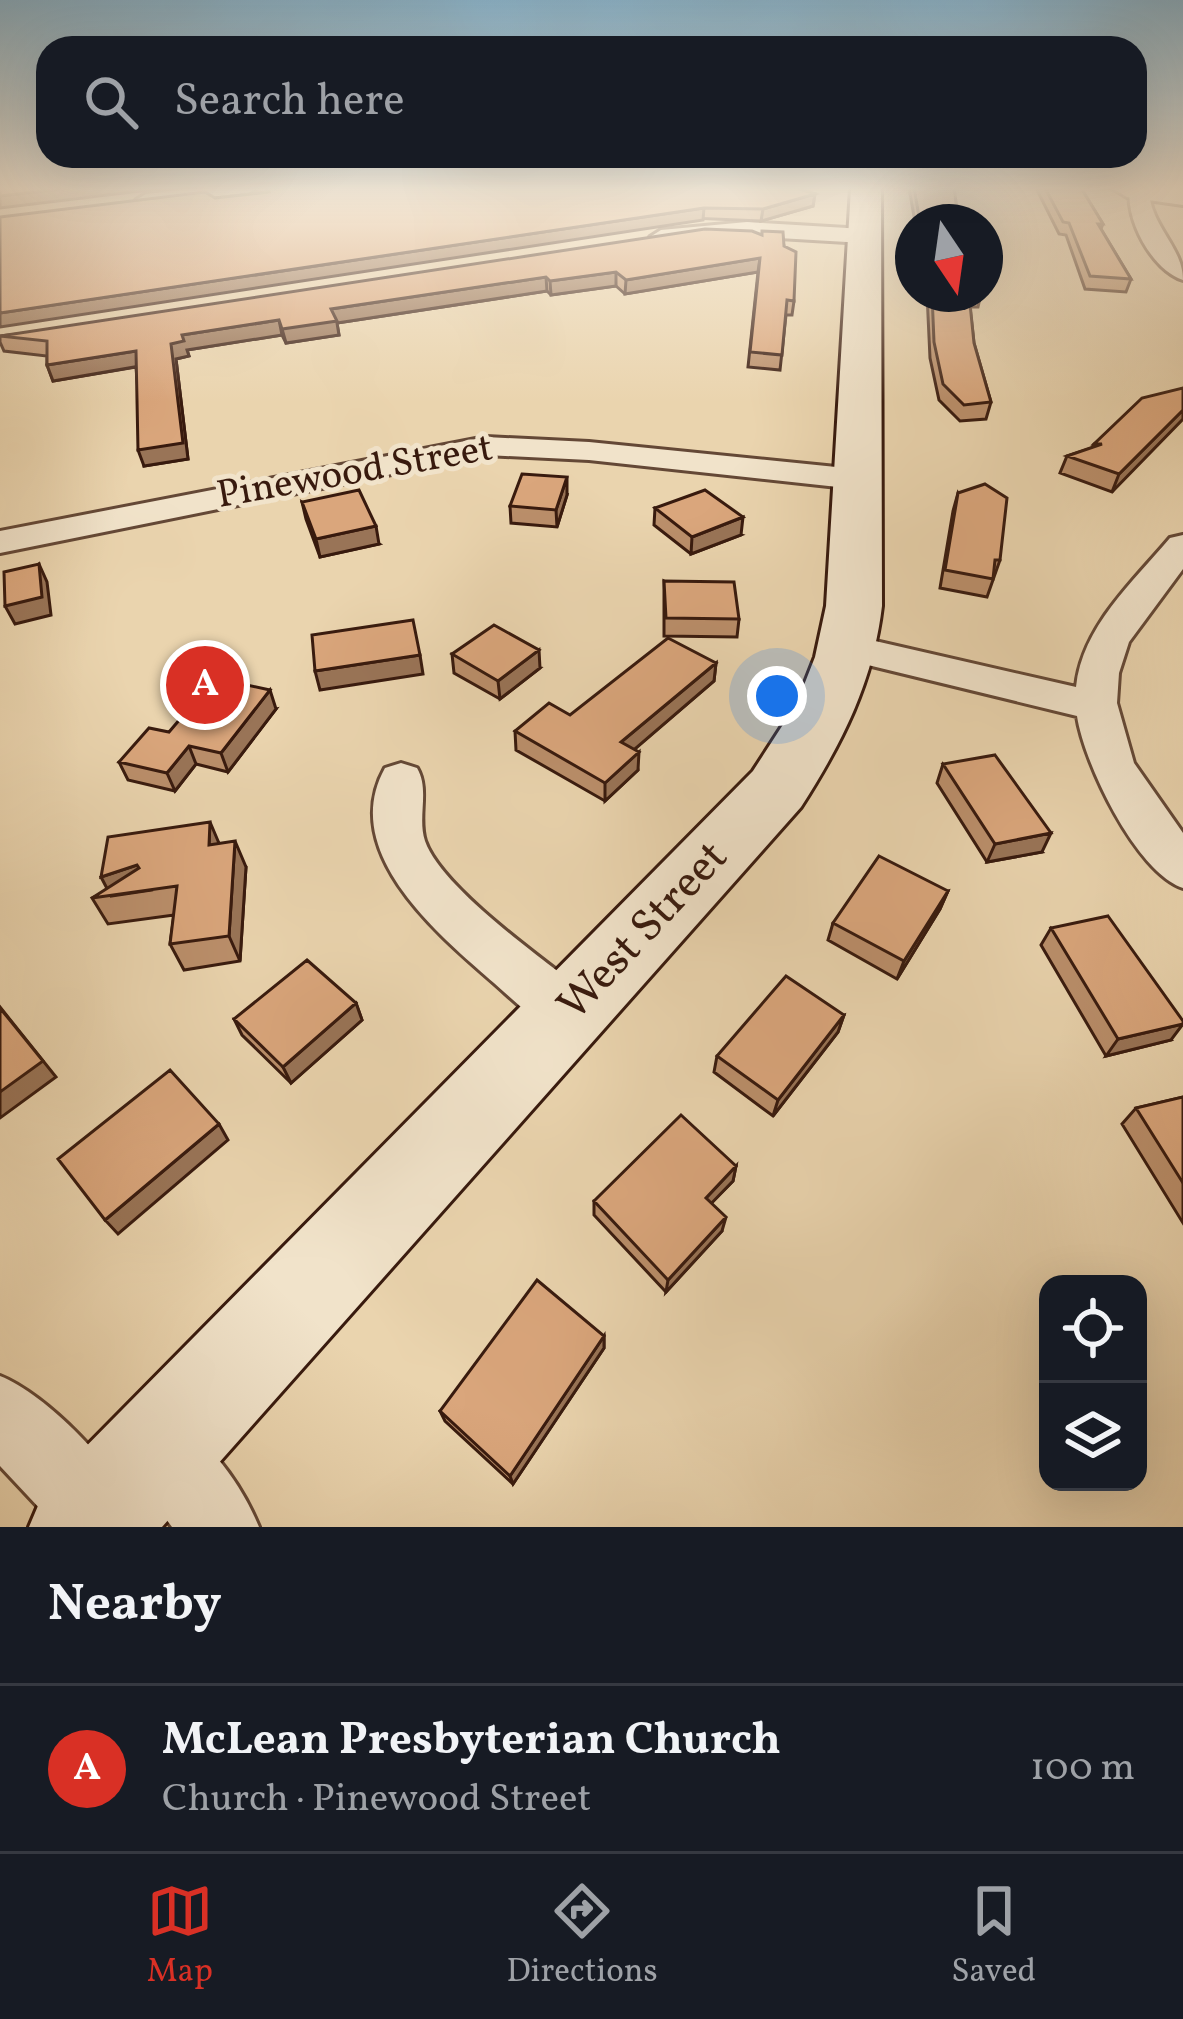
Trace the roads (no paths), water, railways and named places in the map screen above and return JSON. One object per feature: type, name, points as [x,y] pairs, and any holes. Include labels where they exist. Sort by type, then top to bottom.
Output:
[{"type":"main road","name":"West Street","points":[[92,1521],[777,789],[813,739],[836,693],[849,648],[863,259]]},
{"type":"street","name":"Pinewood Street","points":[[0,542],[486,446],[567,449],[856,479]]},
{"type":"street","points":[[1183,546],[1111,636],[1102,657],[1096,706],[1118,775],[1143,819],[1183,868]]},
{"type":"street","points":[[849,648],[1096,706]]},
{"type":"street","points":[[401,779],[396,812],[402,845],[419,876],[569,1013]]},
{"type":"street","points":[[0,1412],[92,1521]]},
{"type":"street","points":[[159,1449],[220,1527]]},
{"type":"place","name":"McLean Presbyterian Church","points":[[205,685]]}]
